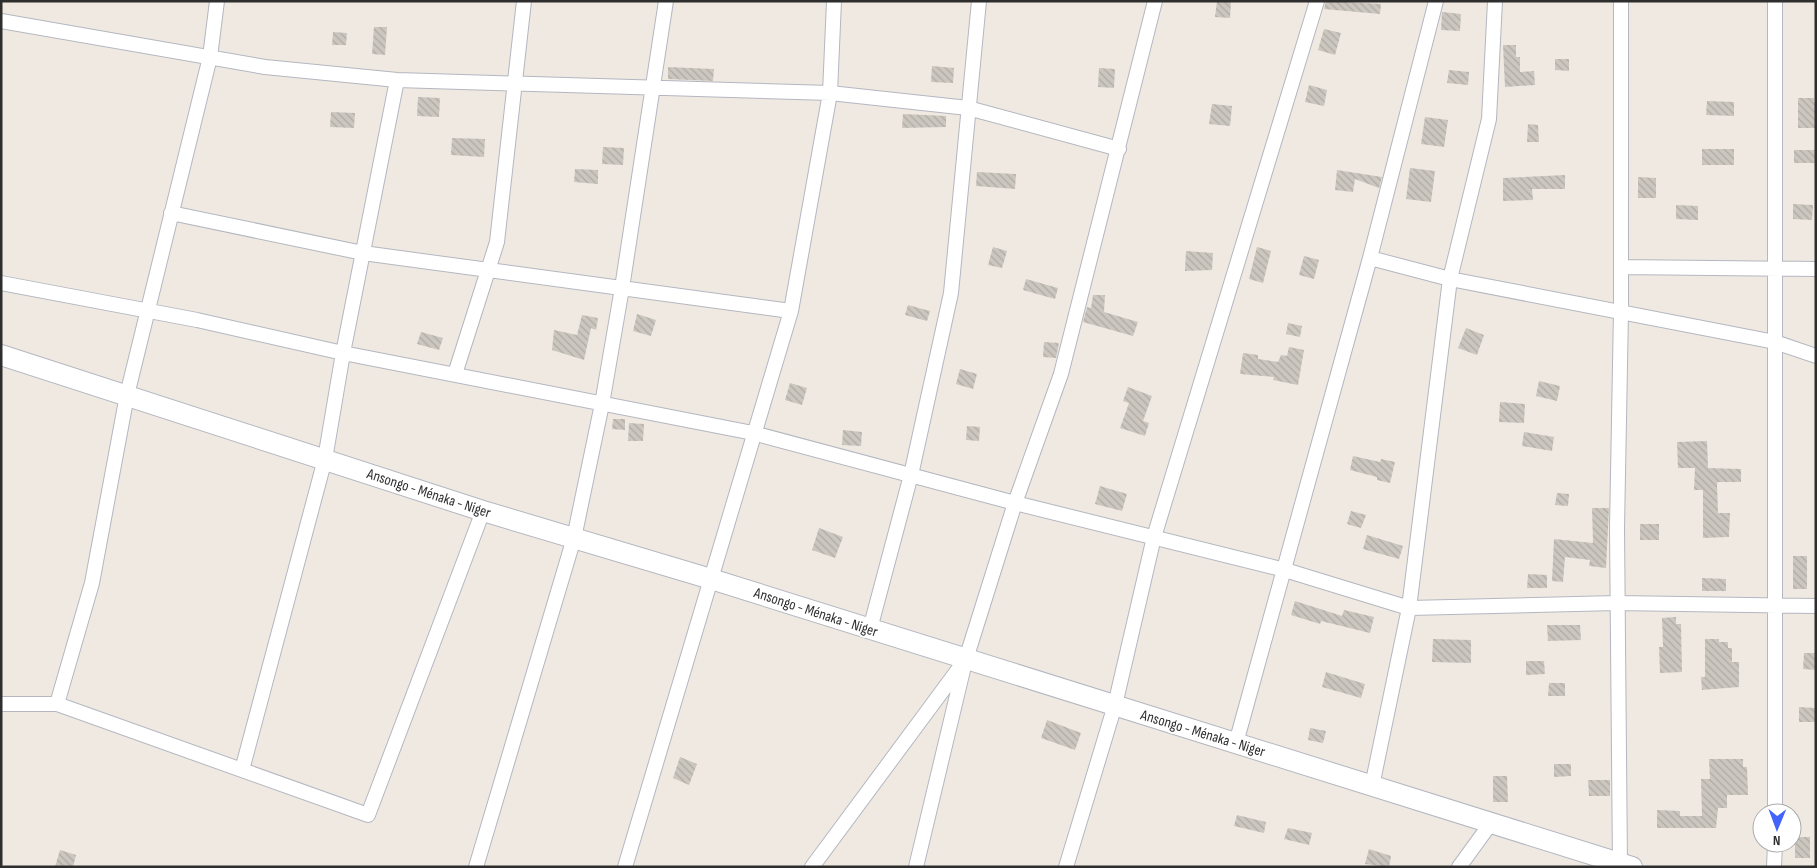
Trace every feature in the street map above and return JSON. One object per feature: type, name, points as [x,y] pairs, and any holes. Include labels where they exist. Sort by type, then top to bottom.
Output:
[{"type":"main road","name":"Ansongo - Ménaka - Niger","points":[[1,355],[483,511],[711,578],[1624,866]]},
{"type":"street","points":[[57,704],[92,583],[127,395],[210,57],[217,1]]},
{"type":"street","points":[[455,374],[497,242],[524,1]]},
{"type":"street","points":[[476,867],[574,538],[602,404],[622,288],[666,1]]},
{"type":"street","points":[[625,867],[753,433],[791,311],[830,94],[834,1]]},
{"type":"street","points":[[870,629],[911,475],[951,294],[979,1]]},
{"type":"street","points":[[916,867],[966,659],[1015,503],[1061,374],[1119,150],[1155,1]]},
{"type":"street","points":[[1066,867],[1115,705],[1154,537],[1316,1]]},
{"type":"street","points":[[1236,743],[1370,258],[1436,1]]},
{"type":"street","points":[[1372,786],[1409,608],[1450,279],[1489,119],[1495,1]]},
{"type":"street","points":[[1621,1],[1621,311],[1617,603],[1624,866]]},
{"type":"street","points":[[1775,1],[1775,803]]},
{"type":"street","points":[[1,21],[264,67],[397,80],[653,90],[830,94],[968,108],[1119,150]]},
{"type":"street","points":[[242,770],[325,460],[343,353],[397,80]]},
{"type":"street","points":[[171,213],[363,253],[791,311]]},
{"type":"street","points":[[1370,258],[1450,279],[1775,342],[1816,356]]},
{"type":"street","points":[[1621,267],[1816,269]]},
{"type":"street","points":[[1,284],[147,311],[343,353],[753,433],[1015,503],[1285,570],[1409,608],[1617,603],[1816,606]]},
{"type":"street","points":[[1,704],[57,704],[368,815],[483,511]]},
{"type":"street","points":[[812,867],[966,659]]},
{"type":"street","points":[[1458,867],[1491,823]]},
{"type":"street","points":[[1774,853],[1774,867]]},
{"type":"building","points":[[1217,1],[1231,1],[1230,18],[1215,17]]},
{"type":"building","points":[[1326,1],[1381,4],[1380,14],[1324,9]]},
{"type":"building","points":[[1442,12],[1461,14],[1460,31],[1441,30]]},
{"type":"building","points":[[374,27],[387,27],[385,55],[372,54]]},
{"type":"building","points":[[1324,29],[1341,33],[1335,55],[1318,50]]},
{"type":"building","points":[[333,32],[347,33],[346,45],[332,45]]},
{"type":"building","points":[[1503,45],[1516,45],[1516,57],[1520,57],[1520,72],[1534,71],[1535,85],[1505,87]]},
{"type":"building","points":[[1555,59],[1569,59],[1569,71],[1555,70]]},
{"type":"building","points":[[932,66],[954,68],[953,83],[931,82]]},
{"type":"building","points":[[668,67],[714,69],[713,81],[668,79]]},
{"type":"building","points":[[1099,68],[1115,69],[1114,88],[1098,87]]},
{"type":"building","points":[[1449,70],[1469,72],[1468,85],[1447,83]]},
{"type":"building","points":[[1309,85],[1327,90],[1324,106],[1305,102]]},
{"type":"building","points":[[418,97],[440,98],[439,117],[417,116]]},
{"type":"building","points":[[1798,98],[1814,98],[1814,102],[1816,102],[1816,128],[1798,128]]},
{"type":"building","points":[[1707,101],[1734,102],[1734,116],[1706,115]]},
{"type":"building","points":[[1212,104],[1232,106],[1230,126],[1209,124]]},
{"type":"building","points":[[331,112],[355,113],[354,128],[330,127]]},
{"type":"building","points":[[903,114],[946,116],[946,127],[902,128]]},
{"type":"building","points":[[1425,117],[1448,120],[1444,147],[1421,144]]},
{"type":"building","points":[[1528,124],[1538,125],[1539,142],[1527,142]]},
{"type":"building","points":[[452,138],[485,139],[484,157],[451,155]]},
{"type":"building","points":[[603,147],[624,148],[623,165],[602,164]]},
{"type":"building","points":[[1702,149],[1734,149],[1734,165],[1702,165]]},
{"type":"building","points":[[1794,150],[1815,150],[1816,163],[1794,163]]},
{"type":"building","points":[[1410,168],[1435,171],[1431,202],[1406,199]]},
{"type":"building","points":[[575,169],[598,170],[598,184],[574,182]]},
{"type":"building","points":[[1337,170],[1382,177],[1379,188],[1355,179],[1353,192],[1335,190]]},
{"type":"building","points":[[977,172],[1016,174],[1015,189],[976,186]]},
{"type":"building","points":[[1565,175],[1565,189],[1532,189],[1533,200],[1503,201],[1503,178]]},
{"type":"building","points":[[1638,177],[1656,178],[1656,198],[1638,198]]},
{"type":"building","points":[[1793,204],[1813,205],[1812,220],[1793,219]]},
{"type":"building","points":[[1676,205],[1698,206],[1698,220],[1676,219]]},
{"type":"building","points":[[993,247],[1007,251],[1002,268],[988,265]]},
{"type":"building","points":[[1257,247],[1271,251],[1263,283],[1249,279]]},
{"type":"building","points":[[1186,251],[1213,253],[1212,270],[1185,271]]},
{"type":"building","points":[[1304,256],[1319,260],[1314,279],[1299,275]]},
{"type":"building","points":[[1026,279],[1058,288],[1055,299],[1023,290]]},
{"type":"building","points":[[1093,295],[1105,295],[1104,312],[1138,322],[1133,336],[1083,322],[1087,307],[1091,308]]},
{"type":"building","points":[[908,305],[930,311],[927,321],[905,315]]},
{"type":"building","points":[[637,314],[656,320],[651,336],[633,331]]},
{"type":"building","points":[[582,315],[598,318],[596,330],[591,328],[584,360],[552,350],[554,330],[577,335]]},
{"type":"building","points":[[1288,323],[1302,326],[1300,337],[1286,334]]},
{"type":"building","points":[[1466,328],[1484,335],[1477,355],[1458,348]]},
{"type":"building","points":[[421,332],[443,338],[439,350],[417,344]]},
{"type":"building","points":[[1044,342],[1059,343],[1056,358],[1043,357]]},
{"type":"building","points":[[1289,347],[1304,350],[1298,385],[1273,380],[1274,377],[1240,374],[1243,353],[1258,355],[1258,359],[1278,362],[1281,355],[1287,356]]},
{"type":"building","points":[[960,369],[977,374],[973,389],[956,384]]},
{"type":"building","points":[[1539,381],[1560,386],[1557,401],[1536,396]]},
{"type":"building","points":[[790,383],[807,388],[802,405],[785,400]]},
{"type":"building","points":[[1128,387],[1152,396],[1143,421],[1149,423],[1145,436],[1120,428],[1129,403],[1123,401]]},
{"type":"building","points":[[1500,402],[1525,404],[1524,423],[1499,422]]},
{"type":"building","points":[[613,419],[625,419],[625,430],[612,429]]},
{"type":"building","points":[[629,423],[644,424],[643,441],[628,441]]},
{"type":"building","points":[[967,426],[980,427],[979,441],[966,440]]},
{"type":"building","points":[[843,430],[862,432],[861,446],[842,445]]},
{"type":"building","points":[[1524,432],[1554,437],[1552,451],[1522,446]]},
{"type":"building","points":[[1707,441],[1708,468],[1741,469],[1741,482],[1718,482],[1717,484],[1718,513],[1730,513],[1729,537],[1703,538],[1703,490],[1694,490],[1695,468],[1678,468],[1677,442]]},
{"type":"building","points":[[1353,456],[1380,462],[1381,459],[1395,462],[1390,483],[1377,480],[1377,477],[1350,470]]},
{"type":"building","points":[[1100,486],[1127,494],[1122,511],[1095,504]]},
{"type":"building","points":[[1557,493],[1569,494],[1568,506],[1555,505]]},
{"type":"building","points":[[1592,508],[1609,508],[1606,568],[1589,566],[1590,560],[1565,557],[1563,582],[1552,581],[1554,539],[1593,543]]},
{"type":"building","points":[[1351,511],[1366,515],[1361,528],[1347,524]]},
{"type":"building","points":[[1640,524],[1659,524],[1659,540],[1640,540]]},
{"type":"building","points":[[819,528],[843,537],[835,558],[812,550]]},
{"type":"building","points":[[1367,535],[1403,546],[1399,559],[1363,549]]},
{"type":"building","points":[[1793,556],[1807,556],[1807,589],[1793,589]]},
{"type":"building","points":[[1528,574],[1547,575],[1547,588],[1527,588]]},
{"type":"building","points":[[1702,578],[1726,579],[1726,591],[1702,591]]},
{"type":"building","points":[[1295,601],[1342,616],[1344,610],[1374,617],[1370,633],[1321,621],[1320,624],[1291,615]]},
{"type":"building","points":[[1676,617],[1676,624],[1681,624],[1682,672],[1660,673],[1659,647],[1663,647],[1662,618]]},
{"type":"building","points":[[1547,625],[1580,625],[1581,640],[1548,641]]},
{"type":"building","points":[[1433,639],[1471,640],[1471,663],[1432,662]]},
{"type":"building","points":[[1705,639],[1719,639],[1719,642],[1728,642],[1728,648],[1732,648],[1732,662],[1739,662],[1739,687],[1702,690],[1701,677],[1705,677]]},
{"type":"building","points":[[1804,653],[1816,653],[1816,670],[1803,669]]},
{"type":"building","points":[[1526,661],[1544,661],[1545,674],[1526,675]]},
{"type":"building","points":[[1326,672],[1365,684],[1361,698],[1322,687]]},
{"type":"building","points":[[1549,683],[1565,683],[1565,696],[1548,696]]},
{"type":"building","points":[[1799,707],[1815,708],[1815,722],[1799,722]]},
{"type":"building","points":[[1047,720],[1081,733],[1075,750],[1041,738]]},
{"type":"building","points":[[1310,728],[1326,731],[1323,743],[1308,740]]},
{"type":"building","points":[[680,757],[697,764],[689,785],[673,778]]},
{"type":"building","points":[[1709,759],[1743,759],[1743,767],[1747,767],[1748,795],[1727,795],[1727,808],[1718,808],[1716,828],[1657,828],[1657,810],[1680,811],[1680,816],[1702,816],[1701,779],[1710,779]]},
{"type":"building","points":[[1554,764],[1571,764],[1571,776],[1554,777]]},
{"type":"building","points":[[1493,776],[1507,776],[1508,802],[1493,802]]},
{"type":"building","points":[[1588,780],[1610,780],[1610,796],[1589,796]]},
{"type":"building","points":[[1237,815],[1266,822],[1264,833],[1234,826]]},
{"type":"building","points":[[1288,828],[1312,833],[1309,845],[1284,839]]},
{"type":"building","points":[[1802,837],[1810,837],[1810,858],[1795,858],[1795,853],[1802,853]]},
{"type":"building","points":[[1369,849],[1391,856],[1389,867],[1365,864]]},
{"type":"building","points":[[60,850],[76,855],[73,867],[55,867]]}]
